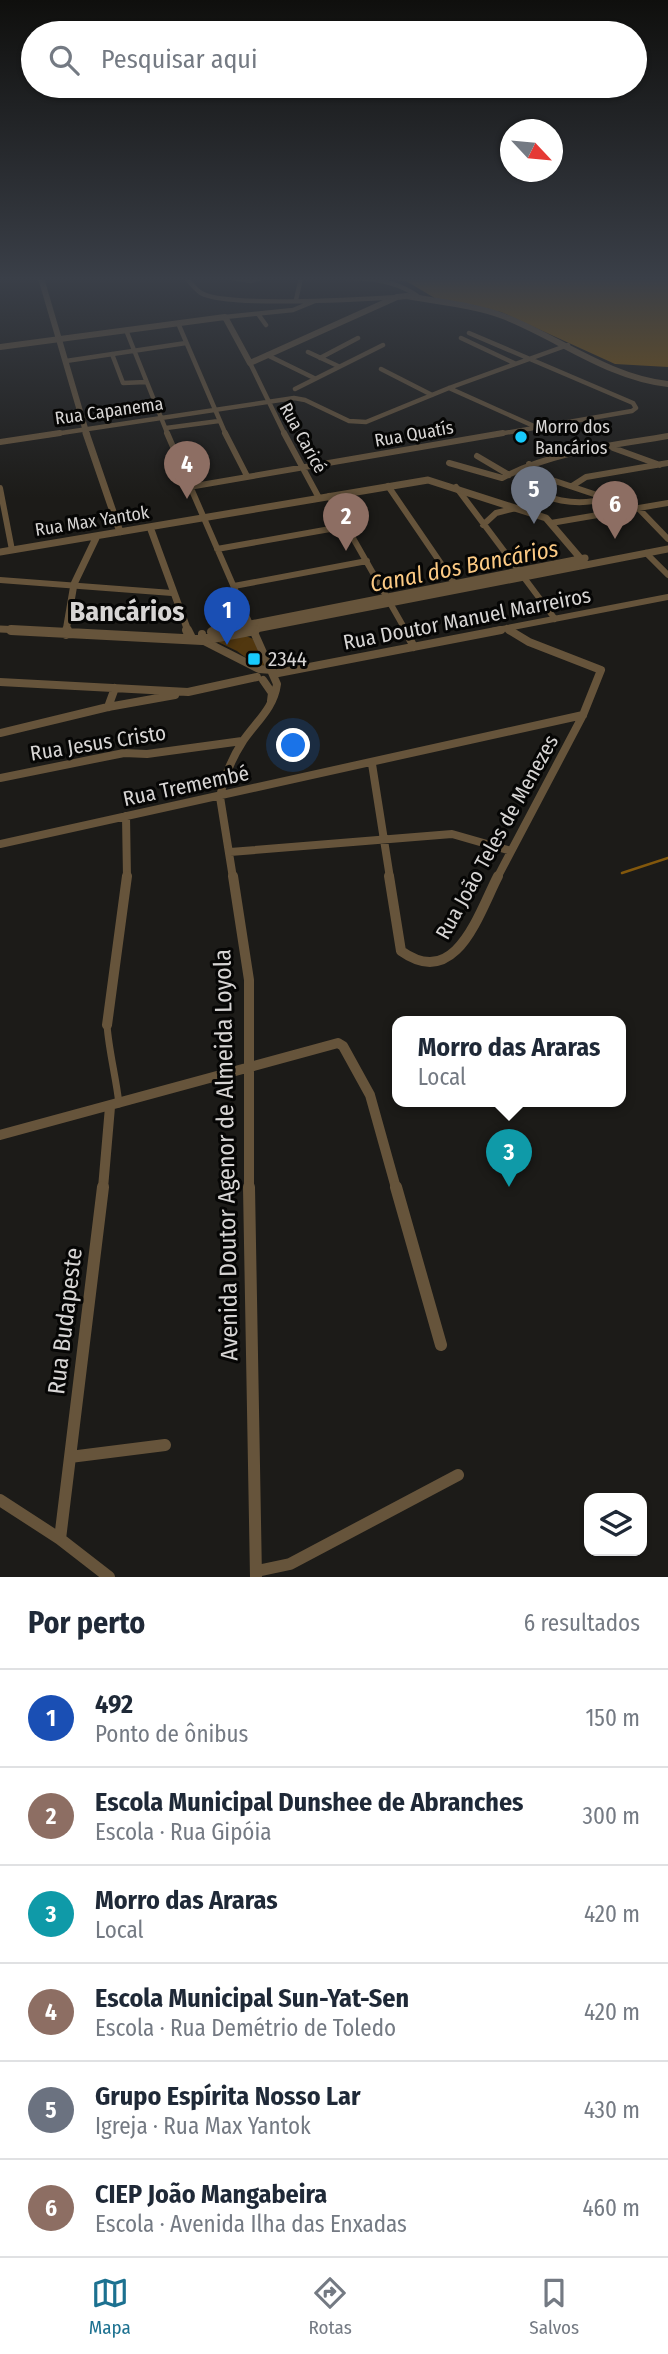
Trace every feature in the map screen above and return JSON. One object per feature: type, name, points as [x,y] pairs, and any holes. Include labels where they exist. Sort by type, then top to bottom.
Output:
[{"type":"street","points":[[63,352],[85,429],[120,531]]},
{"type":"street","points":[[66,361],[131,352]]},
{"type":"street","points":[[136,352],[189,487],[273,673],[277,692],[269,707]]},
{"type":"street","points":[[190,352],[219,421],[247,476]]},
{"type":"street","name":"Rua Caricé","points":[[244,352],[267,402],[319,498]]},
{"type":"street","points":[[250,363],[275,352]]},
{"type":"street","points":[[308,352],[338,366]]},
{"type":"street","points":[[320,358],[332,352]]},
{"type":"street","points":[[295,389],[369,352]]},
{"type":"street","points":[[490,352],[514,363]]},
{"type":"street","points":[[510,352],[527,359]]},
{"type":"street","points":[[381,369],[432,395],[549,352]]},
{"type":"street","points":[[583,352],[637,378],[667,384]]},
{"type":"street","points":[[112,354],[123,383],[146,382]]},
{"type":"street","points":[[267,355],[314,378]]},
{"type":"street","name":"Rua Quatís","points":[[189,487],[538,428],[632,411],[636,408],[633,403],[527,359]]},
{"type":"street","points":[[449,388],[538,428]]},
{"type":"street","name":"Rua Capanema","points":[[0,442],[294,398],[306,400],[349,421],[366,422],[432,395]]},
{"type":"street","points":[[166,428],[219,421]]},
{"type":"street","points":[[449,463],[505,477],[529,464],[551,457],[668,436]]},
{"type":"street","points":[[610,447],[660,465]]},
{"type":"street","points":[[477,456],[505,477]]},
{"type":"street","points":[[572,486],[586,477],[668,463]]},
{"type":"street","points":[[529,464],[531,472],[537,475],[639,509],[668,541]]},
{"type":"street","name":"Rua Max Yantok","points":[[0,552],[428,480],[546,518],[581,559]]},
{"type":"street","points":[[518,485],[536,494],[570,503],[592,504],[607,498]]},
{"type":"street","points":[[388,486],[455,584]]},
{"type":"street","points":[[456,487],[555,619]]},
{"type":"street","points":[[0,488],[12,550]]},
{"type":"street","points":[[329,496],[390,600],[414,647]]},
{"type":"street","points":[[551,523],[668,503]]},
{"type":"street","points":[[483,525],[496,513],[518,508]]},
{"type":"street","points":[[217,550],[347,526]]},
{"type":"street","points":[[150,527],[172,593],[198,637],[259,675],[272,692],[269,707]]},
{"type":"street","points":[[66,635],[74,584],[97,536]]},
{"type":"street","points":[[390,600],[455,584],[521,575],[668,541]]},
{"type":"street","points":[[0,629],[66,635],[198,637],[668,549]]},
{"type":"street","points":[[646,553],[668,575]]},
{"type":"street","points":[[234,586],[367,561]]},
{"type":"street","points":[[0,580],[172,593]]},
{"type":"street","name":"Rua Doutor Manuel Marreiros","points":[[259,675],[668,597]]},
{"type":"street","name":"Rua João Teles de Menezes","points":[[372,764],[401,951],[429,964],[438,964],[451,957],[463,944],[583,715],[601,670],[597,664],[523,640],[507,628]]},
{"type":"street","points":[[0,733],[259,675]]},
{"type":"street","points":[[0,682],[188,692]]},
{"type":"street","points":[[108,707],[115,688]]},
{"type":"street","name":"Avenida Doutor Agenor de Almeida Loyola","points":[[257,1574],[247,1069],[249,980],[220,797],[225,774],[243,741],[269,707]]},
{"type":"street","name":"Rua Tremembé","points":[[0,844],[372,764],[583,715]]},
{"type":"street","name":"Rua Jesus Cristo","points":[[0,778],[124,753],[147,754],[243,741]]},
{"type":"street","name":"Rua Budapeste","points":[[60,1539],[108,1144],[115,1106],[115,1070],[110,1060],[107,1025],[125,885],[129,838],[126,816]]},
{"type":"street","points":[[230,852],[457,834],[511,851]]},
{"type":"street","points":[[0,1135],[115,1106],[333,1042],[343,1046],[370,1095],[441,1345]]},
{"type":"street","points":[[70,1457],[165,1445]]},
{"type":"street","points":[[257,1574],[290,1564],[458,1475]]},
{"type":"street","points":[[0,1500],[60,1539],[109,1577]]},
{"type":"shaded area","points":[[588,352],[668,352],[668,367],[615,364]]},
{"type":"shaded area","points":[[244,635],[253,639],[265,665],[257,666],[237,651],[216,641]]},
{"type":"waterway","points":[[622,873],[668,858]]},
{"type":"place","name":"Morro dos Bancários","points":[[521,437]]},
{"type":"place","name":"Escola Municipal Sun-Yat-Sen","points":[[187,499]]},
{"type":"place","name":"Grupo Espírita Nosso Lar","points":[[534,524]]},
{"type":"place","name":"CIEP João Mangabeira","points":[[615,539]]},
{"type":"place","name":"Escola Municipal Dunshee de Abranches","points":[[346,551]]},
{"type":"place","name":"492","points":[[227,645]]},
{"type":"place","name":"2344","points":[[254,659]]},
{"type":"place","name":"Morro das Araras","points":[[509,1187]]},
{"type":"district","name":"Bancários","points":[[127,611]]},
{"type":"water label","name":"Canal dos Bancários","points":[[464,566]]}]
